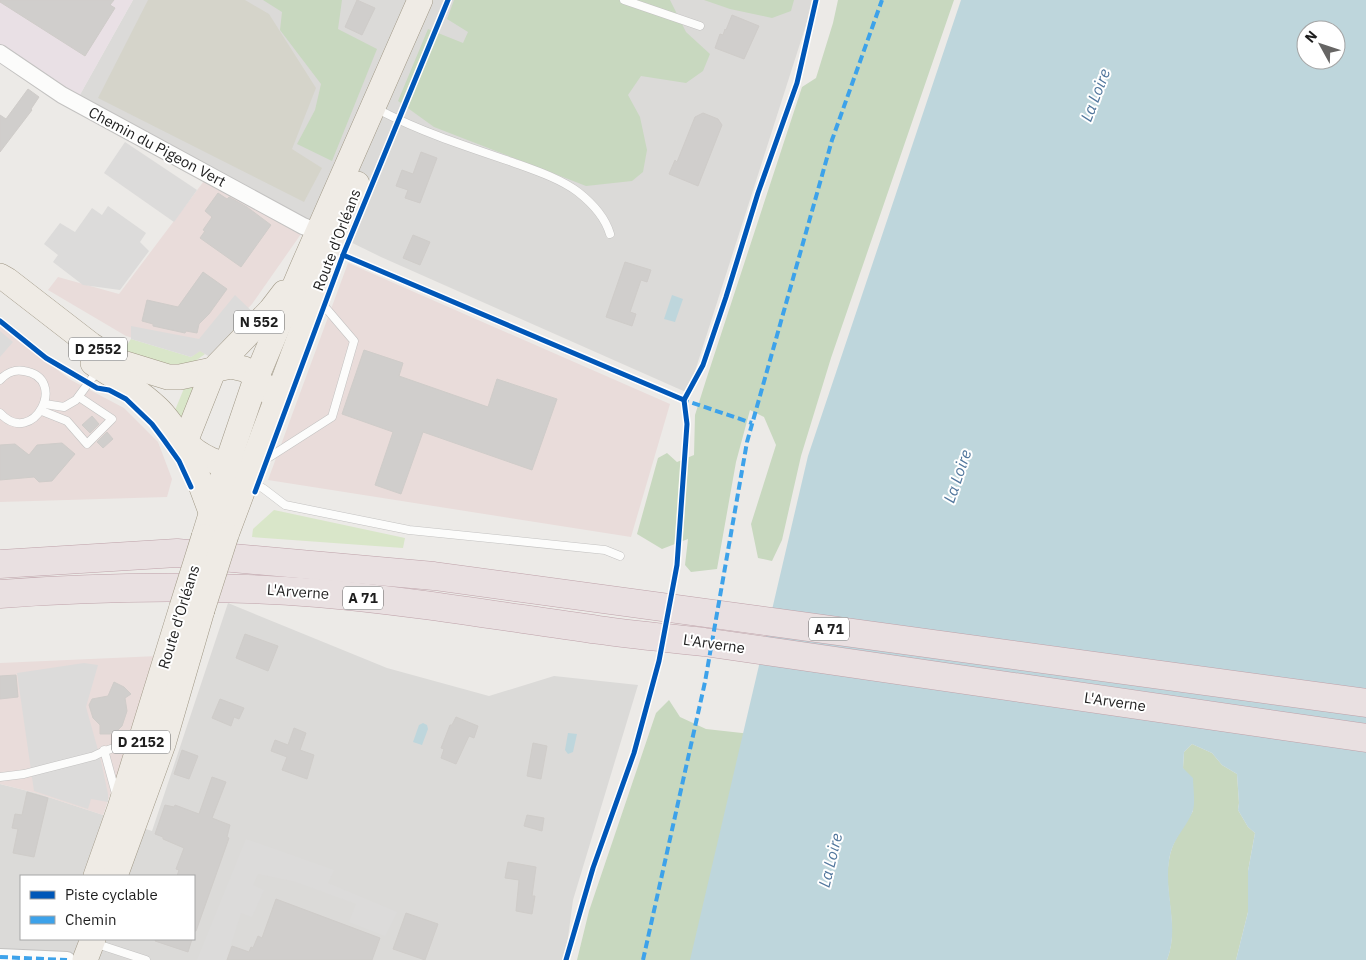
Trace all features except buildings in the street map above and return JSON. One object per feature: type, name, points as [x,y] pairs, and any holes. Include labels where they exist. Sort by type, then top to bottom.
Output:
[{"type":"highway","points":[[0,545],[122,541],[177,553]]},
{"type":"highway","name":"L'Arverne","points":[[0,564],[177,553],[434,576],[1366,703]]},
{"type":"highway","points":[[0,609],[114,600],[123,588]]},
{"type":"highway","name":"L'Arverne","points":[[0,594],[123,588],[236,588],[318,593],[714,644],[1366,738]]},
{"type":"main road","name":"Route d'Orléans","points":[[215,536],[211,512],[257,376],[420,0]]},
{"type":"main road","name":"Route d'Orléans","points":[[96,875],[145,731],[192,608],[215,536],[250,472],[383,112],[432,0]]},
{"type":"main road","name":"N 552","points":[[214,370],[271,310],[301,271]]},
{"type":"main road","name":"D 2552","points":[[0,276],[91,345],[116,361],[168,377],[180,377],[214,370]]},
{"type":"main road","name":"D 2552","points":[[0,291],[67,348],[138,392],[158,409],[185,442]]},
{"type":"main road","points":[[211,512],[185,442],[214,370],[231,366],[244,369],[257,376],[276,405]]},
{"type":"main road","points":[[185,442],[208,460],[250,472]]},
{"type":"main road","name":"Route d'Orléans","points":[[115,875],[163,744],[192,608]]},
{"type":"main road","points":[[67,960],[86,945]]},
{"type":"street","name":"Chemin du Pigeon Vert","points":[[0,53],[62,96],[303,226],[319,232]]},
{"type":"street","points":[[0,957],[67,960]]},
{"type":"lane","points":[[624,0],[700,26]]},
{"type":"lane","points":[[383,112],[408,126],[546,175],[578,191],[606,222],[610,234]]},
{"type":"lane","points":[[315,295],[354,341],[332,417],[268,458],[250,472],[264,489],[285,505],[409,530],[605,550],[620,556]]},
{"type":"lane","points":[[45,404],[64,407],[79,397],[100,368]]},
{"type":"lane","points":[[0,380],[10,372],[26,371],[34,374],[40,380],[46,395],[42,411],[35,418],[27,422],[18,423],[9,420],[0,413]]},
{"type":"lane","points":[[42,411],[67,421],[87,444],[112,419],[79,397]]},
{"type":"lane","points":[[0,777],[24,774],[94,756],[104,750],[123,746],[145,731]]},
{"type":"lane","points":[[104,750],[120,808]]},
{"type":"lane","points":[[86,945],[146,960]]},
{"type":"shaded area","points":[[0,0],[133,0],[77,100],[0,48]]},
{"type":"shaded area","points":[[133,0],[814,0],[688,393],[381,257],[242,189],[77,100]]},
{"type":"shaded area","points":[[148,0],[245,0],[269,14],[316,88],[292,149],[322,168],[304,202],[98,98]]},
{"type":"shaded area","points":[[125,142],[197,190],[174,222],[104,173]]},
{"type":"shaded area","points":[[204,181],[301,234],[252,304],[206,353],[191,356],[126,336],[48,290],[58,277],[119,294]]},
{"type":"shaded area","points":[[108,206],[146,233],[140,242],[149,251],[120,290],[83,285],[53,262],[58,255],[44,244],[60,223],[75,232],[92,208],[102,215]]},
{"type":"shaded area","points":[[348,263],[670,404],[631,537],[268,480]]},
{"type":"shaded area","points":[[235,295],[261,320],[210,357],[200,351],[191,357],[131,339],[131,326],[199,339]]},
{"type":"shaded area","points":[[0,324],[69,379],[124,408],[158,442],[172,479],[167,497],[0,502]]},
{"type":"shaded area","points":[[0,331],[13,342],[0,357]]},
{"type":"shaded area","points":[[228,603],[387,668],[489,696],[554,676],[638,685],[573,900],[565,960],[0,960],[0,784],[36,793],[152,831]]},
{"type":"shaded area","points":[[158,656],[103,815],[36,793],[0,784],[0,663]]},
{"type":"shaded area","points":[[84,663],[98,665],[86,707],[108,794],[108,802],[91,799],[88,809],[34,791],[17,673]]},
{"type":"shaded area","points":[[246,839],[334,870],[328,883],[397,912],[385,936],[349,922],[356,904],[296,882],[258,874],[253,885],[264,890],[252,917],[241,913],[226,960],[197,960]]},
{"type":"green space","points":[[263,0],[342,0],[338,29],[377,49],[332,161],[297,144],[315,110],[321,84],[280,30],[282,12]]},
{"type":"green space","points":[[454,0],[670,0],[686,32],[710,54],[703,71],[686,83],[641,76],[628,95],[640,117],[647,150],[643,172],[632,181],[586,186],[434,127],[398,101],[428,29],[463,43],[468,32],[447,19]]},
{"type":"green space","points":[[704,0],[794,0],[791,11],[772,18],[730,9]]},
{"type":"green space","points":[[838,0],[954,0],[831,358],[801,456],[782,540],[772,561],[758,558],[751,524],[776,445],[764,417],[750,410],[736,462],[717,569],[691,572],[685,565],[688,539],[662,549],[637,534],[658,458],[667,453],[677,462],[694,455],[695,415],[707,377],[802,87],[816,78]]},
{"type":"green space","points":[[131,339],[191,357],[200,351],[205,354],[190,365],[175,366],[123,351]]},
{"type":"green space","points":[[197,382],[181,423],[173,415],[185,386]]},
{"type":"green space","points":[[274,510],[405,538],[403,548],[252,537],[253,529]]},
{"type":"green space","points":[[669,700],[680,717],[706,729],[751,734],[701,960],[577,960],[589,911],[656,713]]},
{"type":"green space","points":[[1192,744],[1212,753],[1222,765],[1237,774],[1238,810],[1248,827],[1255,833],[1248,871],[1248,912],[1236,960],[1167,960],[1172,935],[1168,885],[1169,860],[1175,840],[1193,811],[1183,768],[1184,752]]},
{"type":"water","name":"La Loire","points":[[961,0],[1366,0],[1366,960],[1236,960],[1248,912],[1248,871],[1255,833],[1248,827],[1238,810],[1237,774],[1222,765],[1212,753],[1192,744],[1184,752],[1183,768],[1193,778],[1193,809],[1173,847],[1169,861],[1168,886],[1172,935],[1171,948],[1167,960],[690,960],[808,456]]},
{"type":"water","points":[[672,295],[683,299],[675,322],[664,319]]},
{"type":"water","points":[[423,723],[427,725],[428,729],[422,745],[413,742],[419,725]]},
{"type":"water","points":[[568,733],[577,734],[573,752],[568,754],[565,750]]},
{"type":"marked path","points":[[643,960],[705,682],[747,442],[832,140],[882,0]]},
{"type":"marked path","points":[[681,399],[752,423]]},
{"type":"marked path","points":[[0,957],[67,960]]},
{"type":"cycle path","points":[[255,492],[343,255],[448,0]]},
{"type":"cycle path","points":[[566,960],[593,868],[634,753],[659,661],[677,565],[687,424],[684,400],[703,365],[758,193],[797,83],[816,0]]},
{"type":"cycle path","points":[[343,255],[684,400]]},
{"type":"cycle path","points":[[0,321],[46,358],[97,388],[109,390],[126,399],[152,424],[164,440],[179,461],[191,487]]}]
